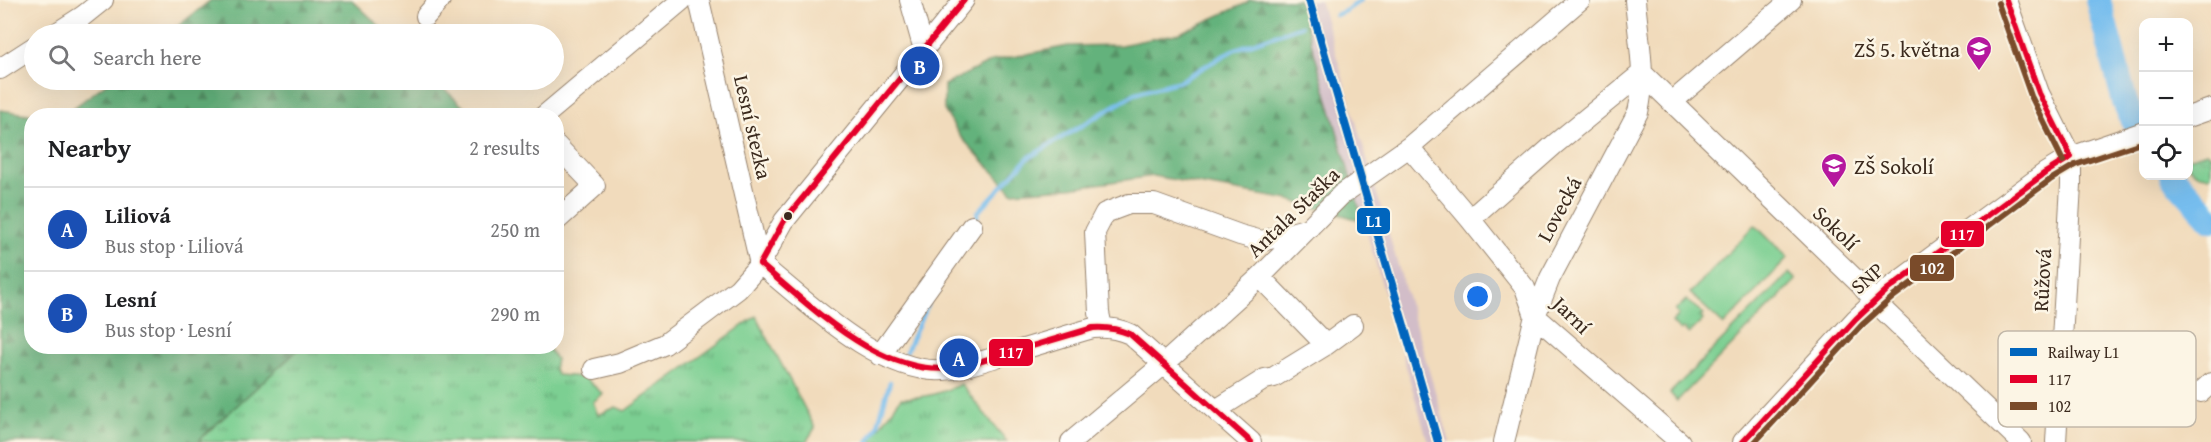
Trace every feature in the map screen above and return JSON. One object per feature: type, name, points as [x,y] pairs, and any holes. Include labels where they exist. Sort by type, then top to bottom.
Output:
[{"type":"street","points":[[70,24],[103,0]]},
{"type":"street","points":[[426,16],[440,0]]},
{"type":"street","points":[[554,108],[682,0]]},
{"type":"street","name":"Lesní stezka","points":[[699,0],[760,264]]},
{"type":"street","points":[[910,0],[924,50]]},
{"type":"street","points":[[594,369],[620,363],[665,344],[738,289],[760,264],[784,221],[964,0]]},
{"type":"street","name":"Antala Staška","points":[[1071,442],[1164,364],[1260,277],[1341,195],[1409,147],[1580,0]]},
{"type":"street","name":"Lovecká","points":[[1504,442],[1534,316],[1550,278],[1638,112],[1643,94],[1635,0]]},
{"type":"street","points":[[1672,102],[1791,0]]},
{"type":"street","points":[[2006,0],[2039,93],[2071,157]]},
{"type":"street","points":[[0,69],[24,53]]},
{"type":"street","points":[[1470,219],[1555,144],[1642,74]]},
{"type":"street","name":"Sokolí","points":[[1642,74],[1998,420]]},
{"type":"street","points":[[2193,115],[2211,109]]},
{"type":"street","name":"SNP","points":[[1743,442],[1887,290],[2045,173],[2071,157],[2139,134]]},
{"type":"street","name":"Jarní","points":[[1409,147],[1525,288],[1534,316],[1680,442]]},
{"type":"street","points":[[564,153],[595,186],[564,213]]},
{"type":"street","name":"Růžová","points":[[2063,331],[2072,185],[2071,157]]},
{"type":"street","points":[[1102,327],[1099,313],[1095,232],[1105,213],[1129,204],[1155,204],[1240,236],[1262,241],[1311,227]]},
{"type":"street","points":[[880,355],[972,226]]},
{"type":"street","points":[[760,264],[850,335],[880,355],[914,368],[943,370],[966,366],[1093,328],[1121,330],[1130,334],[1251,442]]},
{"type":"street","points":[[1260,277],[1326,345]]},
{"type":"street","points":[[1216,410],[1326,345],[1353,325]]},
{"type":"street","name":"Sokolí","points":[[2005,427],[2021,442]]},
{"type":"street","name":"Růžová","points":[[2056,442],[2057,427]]},
{"type":"shaded area","points":[[1299,0],[1320,0],[1450,442],[1428,442]]},
{"type":"green space","points":[[211,0],[352,0],[377,24],[181,24]]},
{"type":"green space","points":[[1249,0],[1299,0],[1363,221],[1289,200],[1153,176],[1069,188],[1012,192],[960,136],[944,110],[944,85],[992,61],[1068,46],[1121,45],[1180,33],[1247,3]]},
{"type":"green space","points":[[98,90],[446,90],[465,108],[73,108]]},
{"type":"green space","points":[[0,110],[24,114],[24,354],[293,354],[200,439],[201,442],[0,442]]},
{"type":"green space","points":[[2206,152],[2211,155],[2211,174],[2209,176],[2202,176],[2193,171],[2193,157]]},
{"type":"green space","points":[[1755,225],[1788,258],[1724,325],[1690,293]]},
{"type":"green space","points":[[1789,273],[1796,280],[1677,401],[1670,393]]},
{"type":"green space","points":[[1686,300],[1704,314],[1701,317],[1703,320],[1689,334],[1683,328],[1680,331],[1672,322],[1679,315],[1675,311]]},
{"type":"green space","points":[[756,316],[815,428],[806,442],[201,442],[200,439],[293,354],[552,354],[556,359],[554,369],[557,375],[584,377],[603,394],[593,402],[598,415],[616,407],[625,411]]},
{"type":"green space","points":[[961,384],[1007,442],[869,442],[901,398],[932,395]]},
{"type":"waterway","points":[[1336,15],[1361,0]]},
{"type":"waterway","points":[[2098,0],[2125,102],[2133,120]]},
{"type":"waterway","points":[[976,221],[978,212],[1028,158],[1136,93],[1180,81],[1233,50],[1301,26]]},
{"type":"waterway","points":[[2176,180],[2211,219]]},
{"type":"waterway","points":[[906,352],[928,303]]},
{"type":"waterway","points":[[868,442],[877,428],[890,382]]},
{"type":"rail line","name":"L1","points":[[1309,0],[1438,442]]},
{"type":"transit line","name":"117","points":[[760,264],[784,221],[964,0]]},
{"type":"transit line","name":"117","points":[[1743,442],[1856,319],[1887,290],[2045,173],[2071,157],[2039,93],[2006,0]]},
{"type":"transit line","name":"102","points":[[1998,3],[2031,96],[2063,161]]},
{"type":"transit line","name":"102","points":[[1755,442],[1862,325],[1893,297],[2050,180],[2075,165],[2139,144]]},
{"type":"transit line","name":"117","points":[[760,264],[804,302],[854,339],[880,354],[908,364],[936,369],[965,366],[1093,328],[1125,332],[1251,442]]},
{"type":"place","name":"Lesní","points":[[920,66]]},
{"type":"place","name":"ZŠ 5. května","points":[[1979,72]]},
{"type":"place","name":"ZŠ Sokolí","points":[[1834,189]]},
{"type":"place","name":"Liliová","points":[[959,358]]}]
